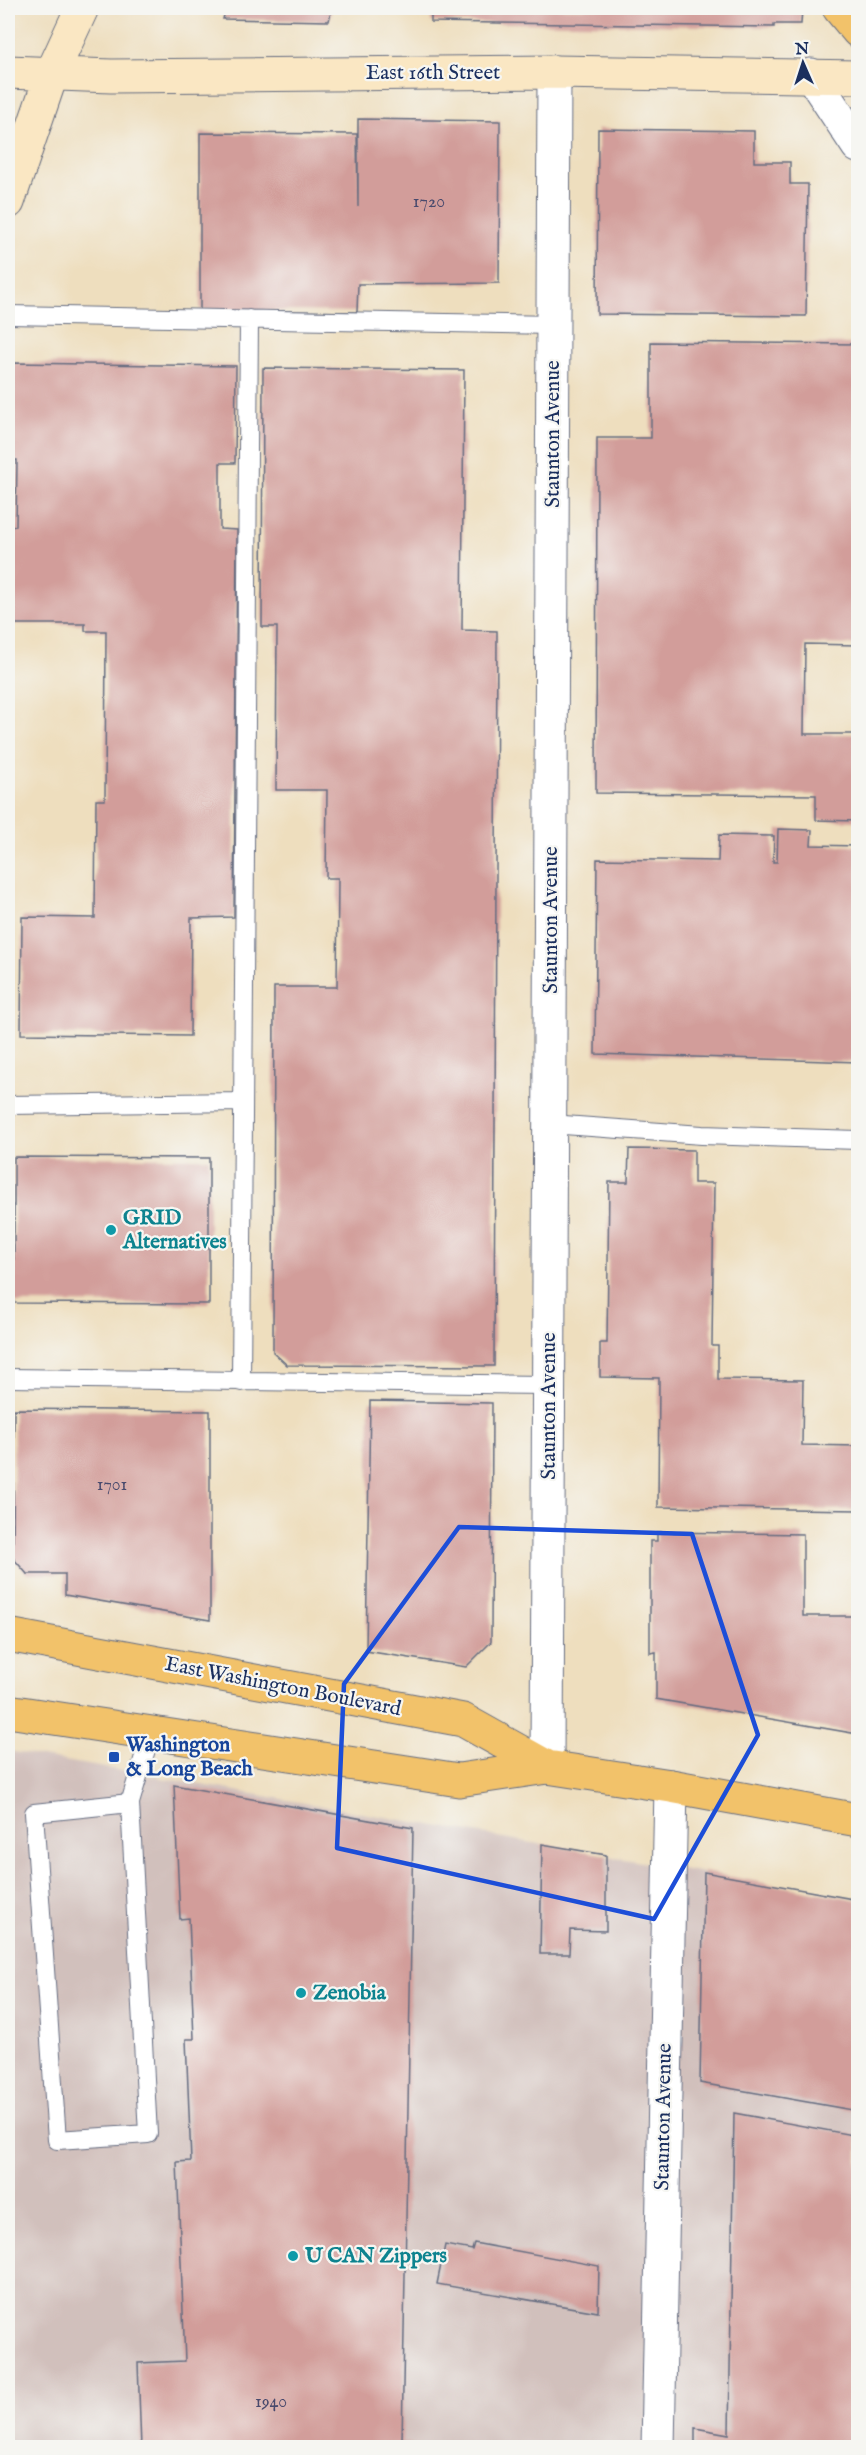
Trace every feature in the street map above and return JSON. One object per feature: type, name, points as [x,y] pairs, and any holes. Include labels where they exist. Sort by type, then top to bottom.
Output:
[{"type":"main road","points":[[839,8],[858,31]]},
{"type":"main road","name":"East Washington Boulevard","points":[[8,1635],[463,1720],[547,1767]]},
{"type":"main road","name":"East Washington Boulevard","points":[[8,1711],[459,1780],[547,1767],[671,1786],[858,1820]]},
{"type":"street","points":[[8,202],[52,73],[82,8]]},
{"type":"street","name":"East 16th Street","points":[[8,72],[123,76],[554,72],[858,77]]},
{"type":"street","name":"Staunton Avenue","points":[[547,1767],[554,72]]},
{"type":"street","points":[[811,75],[858,146]]},
{"type":"street","name":"Staunton Avenue","points":[[658,2448],[671,1786]]},
{"type":"lane","points":[[8,315],[553,325]]},
{"type":"lane","points":[[241,1382],[249,320]]},
{"type":"lane","points":[[8,1105],[243,1102]]},
{"type":"lane","points":[[550,1124],[702,1135],[858,1140]]},
{"type":"lane","points":[[8,1378],[549,1385]]},
{"type":"lane","points":[[130,1803],[34,1813],[57,2140],[148,2133],[130,1803],[152,1733]]},
{"type":"highlighted area","points":[[459,1527],[692,1534],[758,1735],[654,1919],[337,1848],[344,1684]]},
{"type":"shaded area","points":[[8,1751],[858,1900],[858,2447],[8,2447]]},
{"type":"building","points":[[226,8],[332,8],[329,21],[223,19]]},
{"type":"building","points":[[431,8],[802,8],[801,24],[774,24],[774,27],[431,22]]},
{"type":"building","points":[[358,119],[500,121],[499,283],[358,284],[357,312],[200,310],[200,133],[357,134],[358,207]]},
{"type":"building","points":[[598,129],[754,131],[754,162],[790,162],[790,184],[808,184],[806,316],[597,314]]},
{"type":"building","points":[[651,342],[858,344],[858,645],[805,644],[804,734],[858,734],[858,821],[816,820],[816,795],[596,793],[597,438],[651,438]]},
{"type":"building","points":[[12,363],[236,366],[235,463],[220,463],[220,529],[237,530],[234,917],[191,918],[190,1036],[21,1034],[22,917],[95,918],[96,800],[105,800],[106,631],[85,631],[85,624],[8,624],[8,527],[16,526],[17,460],[8,460],[8,399]]},
{"type":"building","points":[[263,368],[464,370],[462,630],[497,631],[494,1366],[287,1365],[273,1352],[274,987],[337,987],[338,878],[326,878],[327,790],[276,790],[277,627],[262,627]]},
{"type":"building","points":[[778,829],[812,830],[811,845],[858,846],[858,1062],[595,1054],[597,859],[718,861],[719,835],[774,836],[773,862],[777,862]]},
{"type":"building","points":[[629,1149],[694,1150],[694,1183],[714,1183],[712,1346],[718,1346],[718,1379],[803,1380],[802,1445],[858,1446],[858,1510],[658,1507],[659,1378],[600,1377],[600,1343],[607,1343],[609,1182],[628,1182]]},
{"type":"building","name":"GRID Alternatives","points":[[14,1157],[209,1158],[209,1304],[14,1303]]},
{"type":"building","points":[[370,1401],[492,1403],[491,1642],[466,1667],[366,1651]]},
{"type":"building","points":[[14,1409],[210,1411],[210,1620],[65,1595],[65,1574],[27,1574],[13,1558]]},
{"type":"building","points":[[657,1532],[803,1534],[803,1616],[858,1616],[858,1734],[656,1699],[656,1652],[650,1653],[650,1541],[657,1541]]},
{"type":"building","points":[[174,1785],[413,1828],[402,2442],[427,2448],[141,2448],[138,2363],[185,2361],[177,2162],[191,2161],[186,2039],[194,2039],[189,1918],[180,1919]]},
{"type":"building","points":[[542,1844],[606,1855],[606,1931],[570,1930],[569,1954],[540,1954]]},
{"type":"building","points":[[704,1872],[858,1900],[858,2111],[700,2083]]},
{"type":"building","points":[[734,2113],[858,2136],[858,2448],[695,2448],[695,2428],[729,2434]]},
{"type":"building","points":[[474,2243],[599,2266],[598,2312],[437,2284],[445,2245],[472,2250]]},
{"type":"place","name":"GRID Alternatives","points":[[111,1230]]},
{"type":"place","name":"Washington & Long Beach","points":[[114,1757]]},
{"type":"place","name":"Zenobia","points":[[301,1993]]},
{"type":"place","name":"U CAN Zippers","points":[[293,2256]]}]
